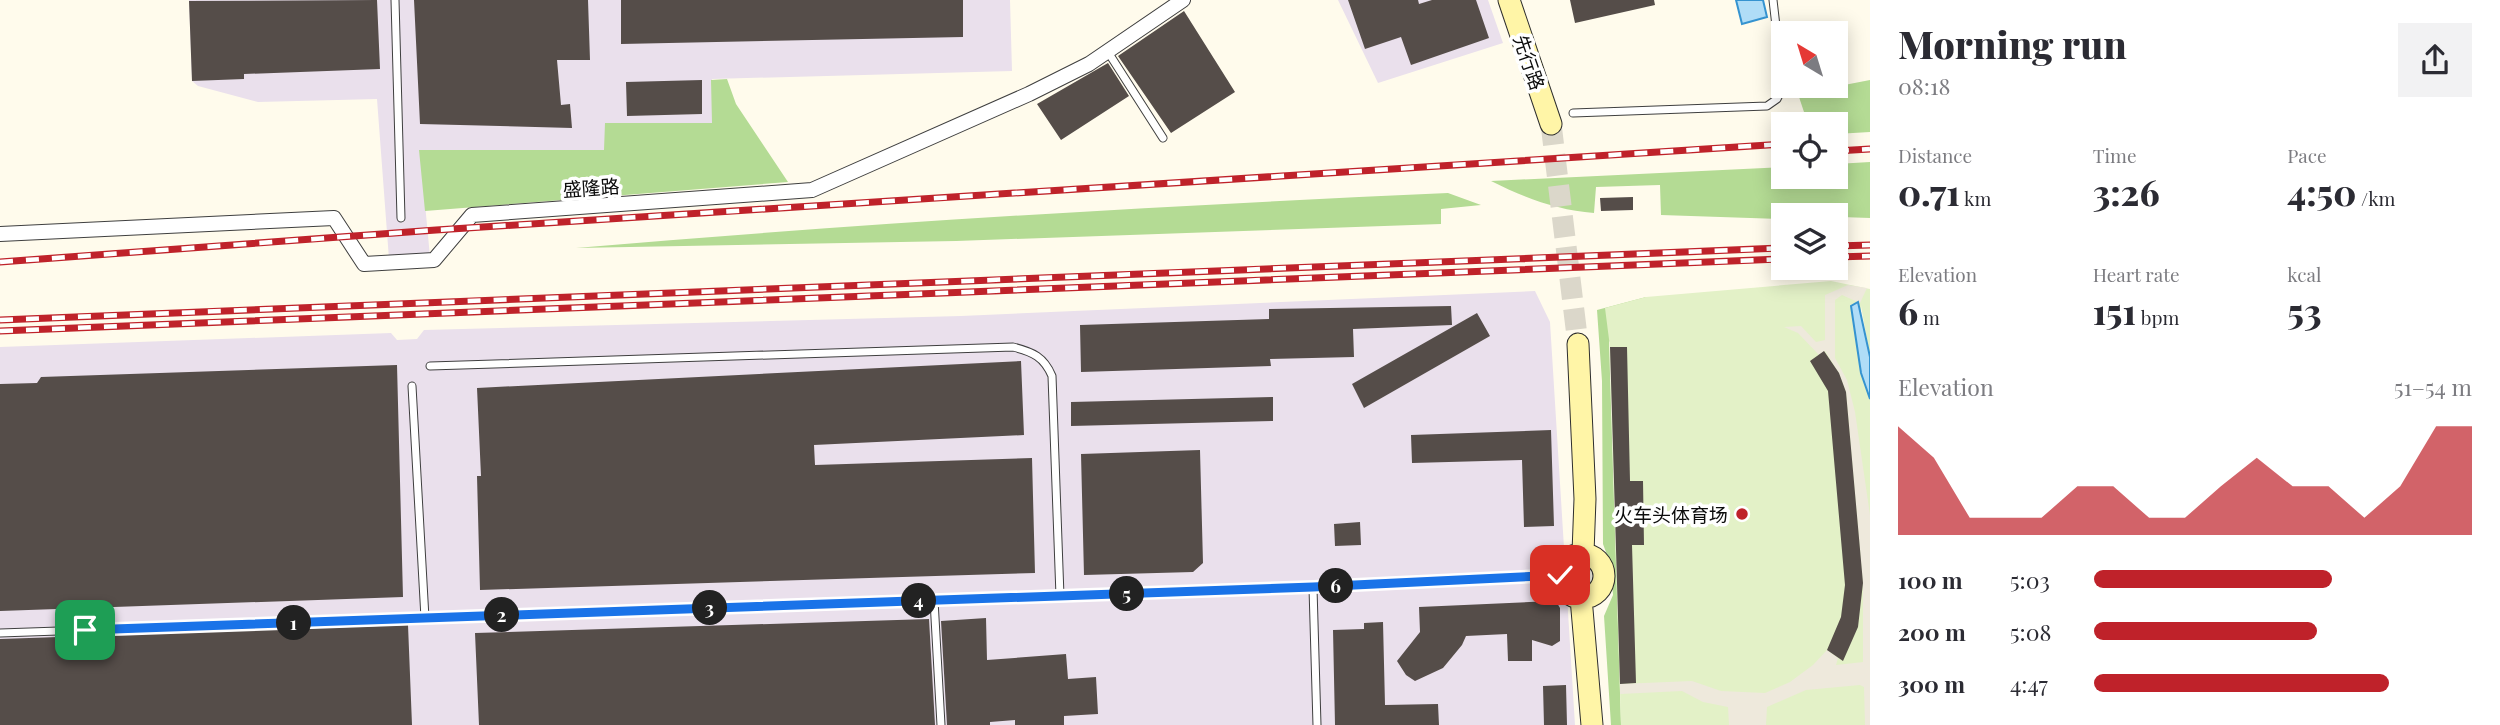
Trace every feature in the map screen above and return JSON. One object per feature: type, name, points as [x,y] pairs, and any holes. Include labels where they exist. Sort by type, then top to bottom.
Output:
[{"type":"street","name":"盛隆路","points":[[0,234],[334,218],[363,264],[434,260],[472,215],[812,190],[1028,94],[1108,52],[1183,0]]},
{"type":"street","name":"先行路","points":[[1508,0],[1551,124]]},
{"type":"street","points":[[1578,344],[1585,499],[1583,553]]},
{"type":"street","points":[[1583,553],[1597,559],[1605,573],[1601,588],[1589,597],[1581,598],[1568,593],[1560,575],[1565,562],[1583,553]]},
{"type":"street","points":[[1581,598],[1592,725]]},
{"type":"lane","points":[[396,0],[401,218]]},
{"type":"lane","points":[[1573,113],[1767,106],[1777,99],[1783,88],[1773,0]]},
{"type":"lane","points":[[1108,52],[1163,138]]},
{"type":"lane","points":[[430,366],[1013,347],[1031,352],[1046,362],[1052,376],[1060,596]]},
{"type":"lane","points":[[412,386],[425,618]]},
{"type":"lane","points":[[0,633],[1313,587],[1560,575]]},
{"type":"lane","points":[[1313,587],[1317,725]]},
{"type":"lane","points":[[934,600],[941,725]]},
{"type":"shaded area","points":[[189,0],[1010,0],[1012,71],[712,79],[712,123],[605,123],[605,150],[420,150],[430,257],[389,259],[377,99],[258,102],[198,86],[192,81]]},
{"type":"shaded area","points":[[1338,0],[1488,0],[1503,43],[1378,83]]},
{"type":"shaded area","points":[[1848,285],[1867,288],[1860,303],[1842,295],[1835,300],[1835,358],[1847,380],[1855,412],[1870,515],[1870,725],[1865,725],[1864,687],[1860,685],[1806,690],[1767,707],[1766,725],[1729,725],[1728,707],[1703,702],[1682,691],[1620,694],[1620,684],[1692,681],[1721,691],[1765,693],[1790,682],[1813,665],[1827,650],[1838,658],[1836,665],[1863,662],[1863,583],[1846,392],[1839,373],[1825,351],[1819,355],[1798,333],[1784,327],[1801,326],[1816,342],[1825,340],[1825,295]]},
{"type":"shaded area","points":[[1535,291],[1550,322],[1575,725],[0,725],[0,347],[391,333],[397,340],[417,339],[424,330],[961,316]]},
{"type":"green space","points":[[727,79],[736,104],[788,182],[425,211],[419,150],[604,150],[605,123],[712,123],[711,80]]},
{"type":"green space","points":[[1870,80],[1870,132],[1848,133],[1848,112],[1804,112],[1799,98],[1848,98],[1848,84]]},
{"type":"green space","points":[[1870,162],[1870,218],[1848,217],[1848,203],[1771,203],[1771,219],[1661,215],[1660,185],[1596,187],[1594,213],[1541,202],[1491,181],[1771,168],[1771,189],[1848,189],[1848,163]]},
{"type":"green space","points":[[1448,193],[1481,205],[1441,209],[1441,224],[956,241],[576,248],[1012,216]]},
{"type":"green space","name":"火车头体育场","points":[[1831,281],[1870,289],[1870,357],[1861,306],[1861,373],[1870,399],[1870,725],[1621,725],[1610,347],[1605,308],[1646,297]]},
{"type":"green space","points":[[1646,297],[1609,342],[1621,725],[1611,725],[1604,616],[1613,595],[1610,563],[1603,544],[1602,381],[1597,310]]},
{"type":"water","points":[[1736,0],[1763,0],[1767,17],[1742,24]]},
{"type":"water","points":[[1858,302],[1870,357],[1870,399],[1861,373],[1851,306]]},
{"type":"building","points":[[377,0],[380,69],[244,74],[244,79],[192,81],[189,1]]},
{"type":"building","points":[[414,0],[588,0],[590,60],[557,60],[561,105],[570,104],[572,128],[420,124]]},
{"type":"building","points":[[621,0],[963,0],[963,37],[621,44]]},
{"type":"building","points":[[1348,0],[1418,0],[1419,4],[1432,0],[1476,0],[1489,38],[1411,65],[1401,37],[1365,49]]},
{"type":"building","points":[[1570,0],[1654,0],[1655,5],[1575,23]]},
{"type":"building","points":[[1184,11],[1235,92],[1171,133],[1118,56]]},
{"type":"building","points":[[1108,63],[1129,96],[1061,140],[1037,104]]},
{"type":"building","points":[[702,80],[702,114],[627,116],[626,82]]},
{"type":"building","points":[[1633,197],[1633,210],[1601,211],[1600,198]]},
{"type":"building","points":[[1451,306],[1452,325],[1353,329],[1354,357],[1270,359],[1271,366],[1081,372],[1080,325],[1269,319],[1269,309]]},
{"type":"building","points":[[1477,313],[1490,336],[1364,408],[1352,384]]},
{"type":"building","points":[[1610,347],[1627,347],[1630,481],[1643,481],[1644,545],[1632,545],[1636,683],[1620,684]]},
{"type":"building","points":[[1824,351],[1839,373],[1846,392],[1863,583],[1858,627],[1843,661],[1827,650],[1841,617],[1845,585],[1828,391],[1810,361]]},
{"type":"building","points":[[1021,361],[1024,435],[814,445],[815,465],[1032,458],[1035,573],[480,590],[477,476],[481,476],[477,388]]},
{"type":"building","points":[[397,365],[403,597],[0,611],[0,384],[37,383],[41,377]]},
{"type":"building","points":[[1273,397],[1273,421],[1071,426],[1071,402]]},
{"type":"building","points":[[1551,430],[1554,526],[1524,527],[1522,460],[1412,463],[1411,435]]},
{"type":"building","points":[[1200,450],[1203,563],[1193,572],[1084,575],[1081,454]]},
{"type":"building","points":[[1360,522],[1361,545],[1335,546],[1334,524]]},
{"type":"building","points":[[1551,601],[1557,603],[1560,608],[1560,641],[1552,646],[1532,640],[1532,661],[1508,661],[1507,634],[1466,636],[1443,668],[1415,681],[1406,675],[1397,661],[1420,632],[1419,607]]},
{"type":"building","points":[[986,618],[987,660],[1066,654],[1068,679],[1096,677],[1098,714],[1064,716],[1064,725],[1015,725],[1015,720],[990,722],[990,725],[947,725],[941,621]]},
{"type":"building","points":[[929,619],[935,725],[479,725],[475,633]]},
{"type":"building","points":[[1383,622],[1385,705],[1438,704],[1439,725],[1335,725],[1333,630],[1364,629],[1364,623]]},
{"type":"building","points":[[408,625],[412,725],[0,725],[0,639]]},
{"type":"building","points":[[1566,685],[1567,725],[1544,725],[1543,686]]},
{"type":"tunnel","points":[[1551,124],[1578,344]]},
{"type":"railway","points":[[0,262],[436,230],[1771,145]]},
{"type":"railway","points":[[1848,150],[1870,149]]},
{"type":"railway","points":[[1848,246],[1870,245]]},
{"type":"railway","points":[[0,320],[1771,248]]},
{"type":"railway","points":[[1848,257],[1870,256]]},
{"type":"railway","points":[[0,331],[1771,259]]},
{"type":"place","name":"火车头体育场","points":[[1742,514]]},
{"type":"route","points":[[85,630],[1313,587],[1560,575]]}]
